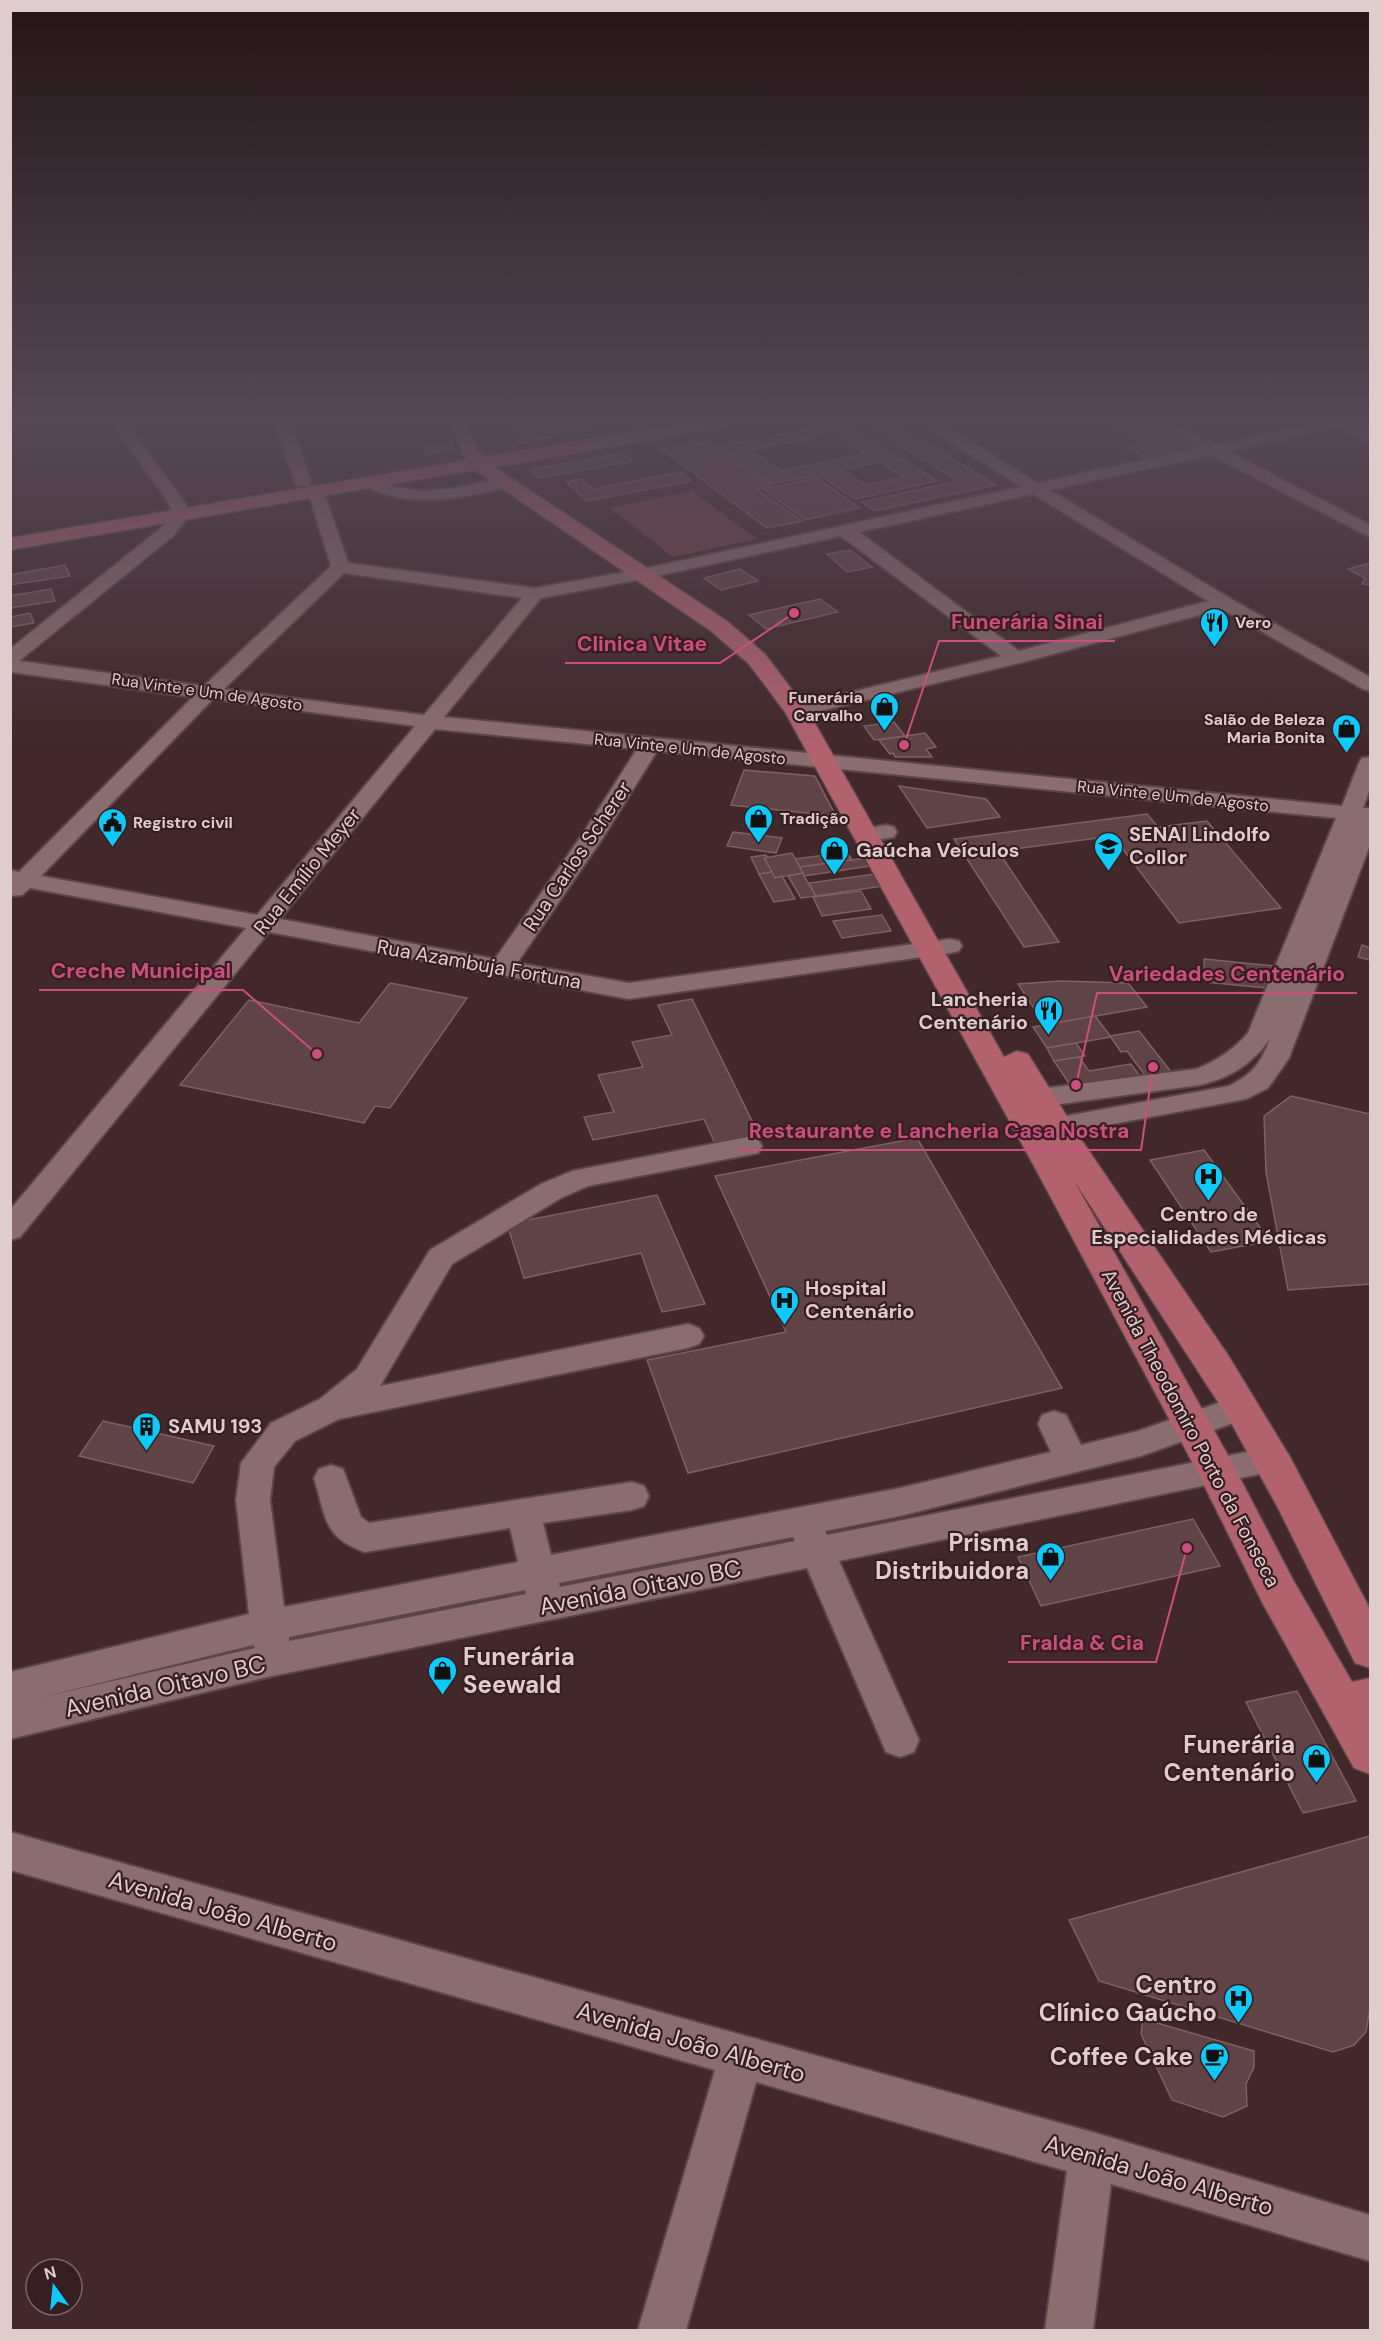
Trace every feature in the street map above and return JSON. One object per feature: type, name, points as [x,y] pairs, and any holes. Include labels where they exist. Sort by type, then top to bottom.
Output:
[{"type":"main road","points":[[10,544],[76,530]]},
{"type":"main road","name":"Avenida Theodomiro Porto da Fonseca","points":[[588,530],[726,623],[757,659],[806,709],[1034,1114],[1104,1266],[1192,1425],[1277,1590],[1356,1701],[1371,1754]]},
{"type":"main road","name":"Avenida Theodomiro Porto da Fonseca","points":[[1034,1114],[1144,1259],[1240,1407],[1272,1460],[1371,1650]]},
{"type":"main road","points":[[1104,1266],[1144,1259]]},
{"type":"street","points":[[10,659],[168,530]]},
{"type":"street","points":[[326,530],[340,567]]},
{"type":"street","points":[[340,567],[535,594],[650,572],[837,530]]},
{"type":"street","points":[[845,530],[1016,658]]},
{"type":"street","points":[[1105,530],[1224,603],[1371,685]]},
{"type":"street","points":[[15,883],[340,567]]},
{"type":"street","name":"Rua Emílio Meyer","points":[[10,1230],[535,594]]},
{"type":"street","points":[[806,709],[1016,658],[1224,603]]},
{"type":"street","name":"Rua Vinte e Um de Agosto","points":[[10,666],[429,722],[1363,815]]},
{"type":"street","name":"Rua Carlos Scherer","points":[[502,967],[593,836],[650,745]]},
{"type":"street","points":[[1034,1114],[1236,1093],[1258,1082],[1276,1058],[1310,940],[1363,815],[1371,763]]},
{"type":"street","name":"Rua Azambuja Fortuna","points":[[15,883],[629,991],[940,948]]},
{"type":"street","points":[[272,1660],[270,1625],[253,1500],[258,1463],[283,1432],[332,1408],[368,1378],[441,1257],[551,1191],[582,1178],[748,1146]]},
{"type":"street","points":[[332,1408],[687,1336]]},
{"type":"street","name":"Avenida Oitavo BC","points":[[811,1537],[900,1502],[1071,1458],[1141,1443],[1240,1407]]},
{"type":"street","points":[[1054,1424],[1071,1458]]},
{"type":"street","name":"Avenida Oitavo BC","points":[[10,1722],[107,1683],[270,1625],[543,1589],[811,1537],[1272,1460]]},
{"type":"street","points":[[331,1478],[346,1526],[365,1538],[632,1496]]},
{"type":"street","points":[[523,1512],[543,1589]]},
{"type":"street","points":[[811,1537],[900,1740]]},
{"type":"street","name":"Avenida Oitavo BC","points":[[10,1689],[107,1683],[272,1660],[543,1589]]},
{"type":"street","name":"Avenida João Alberto","points":[[10,1851],[1092,2155],[1371,2238]]},
{"type":"street","points":[[662,2331],[741,2056]]},
{"type":"street","points":[[1070,2331],[1092,2155]]},
{"type":"shaded area","points":[[639,530],[745,530],[757,539],[673,557]]},
{"type":"building","points":[[850,550],[872,567],[847,572],[827,554]]},
{"type":"building","points":[[1370,563],[1370,585],[1362,584],[1365,578],[1348,569]]},
{"type":"building","points":[[65,565],[70,576],[10,585],[10,575]]},
{"type":"building","points":[[740,569],[758,581],[721,590],[704,578]]},
{"type":"building","points":[[51,589],[55,601],[10,608],[10,596]]},
{"type":"building","points":[[820,599],[838,612],[766,629],[749,615]]},
{"type":"building","points":[[30,613],[34,623],[10,627],[10,617]]},
{"type":"building","points":[[894,722],[905,736],[874,740],[864,726]]},
{"type":"building","points":[[925,733],[936,747],[926,749],[932,757],[895,757],[879,740]]},
{"type":"building","points":[[744,770],[815,776],[836,816],[731,805]]},
{"type":"building","points":[[899,786],[986,799],[1000,817],[927,828]]},
{"type":"building","points":[[1147,814],[1158,827],[1207,821],[1281,908],[1179,923],[1113,836],[998,851],[1059,942],[1024,947],[954,839]]},
{"type":"building","points":[[733,832],[782,838],[776,853],[727,846]]},
{"type":"building","points":[[847,852],[852,860],[800,867],[795,859]]},
{"type":"building","points":[[792,853],[803,873],[775,878],[764,858]]},
{"type":"building","points":[[766,855],[767,857],[764,858],[772,872],[759,874],[751,857]]},
{"type":"building","points":[[866,858],[871,866],[804,876],[800,867]]},
{"type":"building","points":[[772,872],[775,878],[782,876],[795,899],[774,902],[759,874]]},
{"type":"building","points":[[803,873],[816,896],[801,898],[788,876]]},
{"type":"building","points":[[875,874],[883,886],[816,896],[809,883]]},
{"type":"building","points":[[861,891],[871,909],[822,916],[813,897]]},
{"type":"building","points":[[882,915],[891,931],[842,938],[833,921]]},
{"type":"building","points":[[1362,945],[1370,948],[1370,960],[1358,957]]},
{"type":"building","points":[[1204,959],[1275,966],[1277,989],[1205,982]]},
{"type":"building","points":[[1061,981],[1128,983],[1147,1007],[1045,1025],[1018,984]]},
{"type":"building","points":[[390,983],[467,998],[390,1108],[375,1106],[364,1123],[180,1085],[249,1000],[359,1023]]},
{"type":"building","points":[[692,999],[760,1137],[716,1146],[704,1119],[593,1140],[584,1117],[614,1112],[598,1075],[643,1067],[632,1042],[672,1035],[658,1005]]},
{"type":"building","points":[[1095,1016],[1111,1037],[1047,1048],[1033,1027]]},
{"type":"building","points":[[1139,1031],[1172,1073],[1147,1078],[1127,1051],[1121,1052],[1110,1036]]},
{"type":"building","points":[[1076,1043],[1085,1056],[1054,1061],[1047,1048]]},
{"type":"building","points":[[1079,1057],[1089,1071],[1131,1064],[1142,1079],[1074,1091],[1054,1061]]},
{"type":"building","points":[[1291,1096],[1370,1114],[1370,1284],[1288,1290],[1266,1172],[1264,1116]]},
{"type":"building","points":[[917,1138],[1062,1388],[688,1473],[647,1360],[786,1332],[715,1176]]},
{"type":"building","name":"Centro de Especialidades Médicas","points":[[1204,1150],[1270,1241],[1211,1252],[1150,1160]]},
{"type":"building","points":[[657,1195],[705,1304],[662,1312],[641,1253],[524,1278],[507,1224]]},
{"type":"building","name":"SAMU 193","points":[[103,1421],[214,1446],[193,1483],[79,1456]]},
{"type":"building","points":[[1193,1519],[1220,1566],[1041,1606],[1018,1557]]},
{"type":"building","points":[[1297,1691],[1356,1801],[1303,1813],[1246,1702]]},
{"type":"building","points":[[1370,1836],[1370,2008],[1366,2032],[1354,2045],[1333,2052],[1099,1981],[1069,1920]]},
{"type":"building","points":[[1143,2019],[1254,2051],[1254,2067],[1246,2084],[1247,2106],[1223,2117],[1172,2100],[1141,2034]]},
{"type":"place","name":"Clinica Vitae","points":[[794,613]]},
{"type":"place","name":"Vero","points":[[1214,648]]},
{"type":"place","name":"Funerária Carvalho","points":[[884,732]]},
{"type":"place","name":"Funerária Sinai","points":[[904,745]]},
{"type":"place","name":"Salão de Beleza Maria Bonita","points":[[1346,754]]},
{"type":"place","name":"Tradição","points":[[759,844]]},
{"type":"place","name":"Registro civil","points":[[112,848]]},
{"type":"place","name":"SENAI Lindolfo Collor","points":[[1108,872]]},
{"type":"place","name":"Gaúcha Veículos","points":[[835,876]]},
{"type":"place","name":"Lancheria Centenário","points":[[1049,1036]]},
{"type":"place","name":"Creche Municipal","points":[[317,1054]]},
{"type":"place","name":"Restaurante e Lancheria Casa Nostra","points":[[1153,1067]]},
{"type":"place","name":"Variedades Centenário","points":[[1076,1085]]},
{"type":"place","name":"Centro de Especialidades Médicas","points":[[1209,1202]]},
{"type":"place","name":"Hospital Centenário","points":[[784,1326]]},
{"type":"place","name":"SAMU 193","points":[[147,1452]]},
{"type":"place","name":"Fralda & Cia","points":[[1187,1548]]},
{"type":"place","name":"Prisma Distribuidora","points":[[1050,1582]]},
{"type":"place","name":"Funerária Seewald","points":[[442,1696]]},
{"type":"place","name":"Funerária Centenário","points":[[1316,1784]]},
{"type":"place","name":"Centro Clínico Gaúcho","points":[[1238,2024]]},
{"type":"place","name":"Coffee Cake","points":[[1214,2082]]}]
